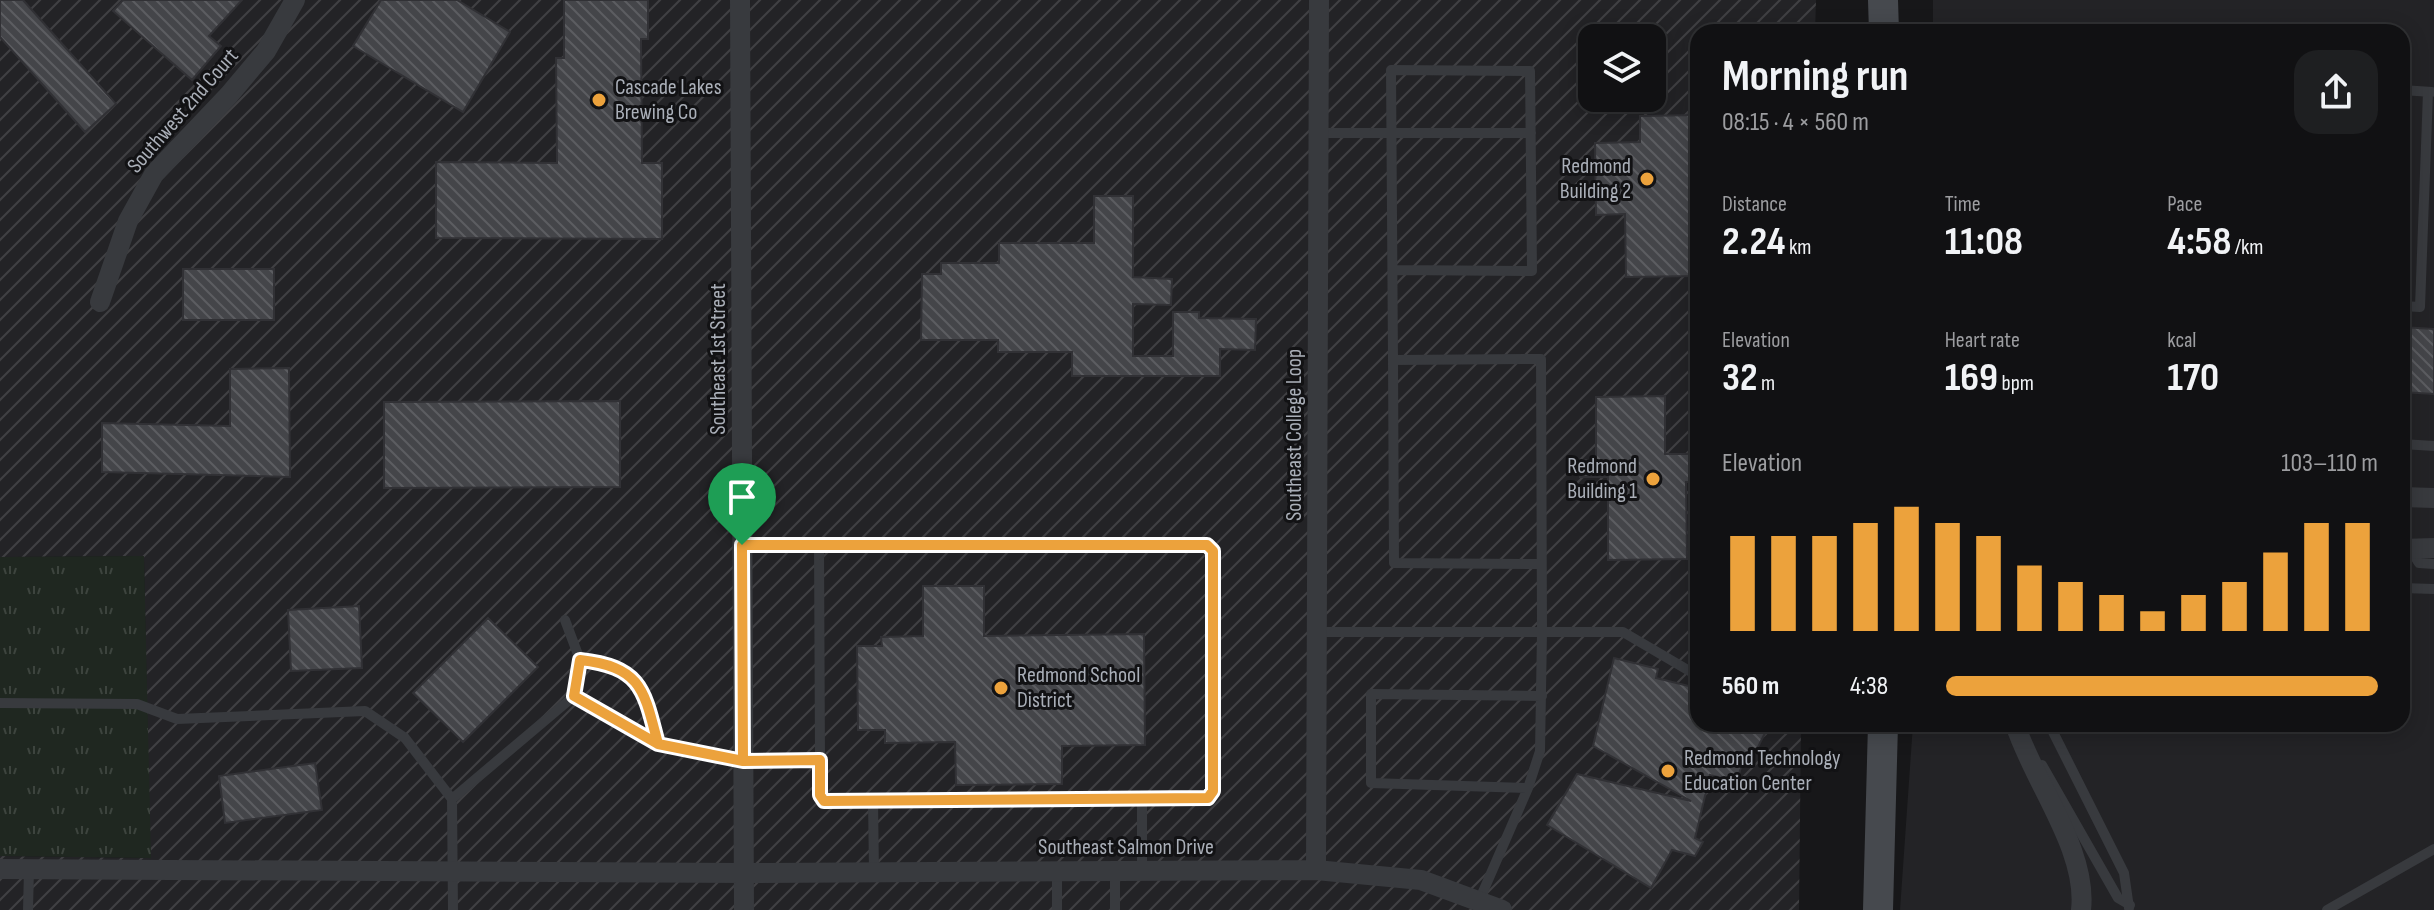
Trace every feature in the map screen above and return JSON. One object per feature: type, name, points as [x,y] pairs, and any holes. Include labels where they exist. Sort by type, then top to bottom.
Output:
[{"type":"main road","points":[[1883,0],[1884,24]]},
{"type":"main road","points":[[1878,910],[1883,732]]},
{"type":"street","name":"Southwest 2nd Court","points":[[100,302],[128,221],[154,174],[266,51],[295,0]]},
{"type":"street","name":"Southeast 1st Street","points":[[740,0],[744,910]]},
{"type":"street","name":"Southeast College Loop","points":[[1316,870],[1319,0]]},
{"type":"street","points":[[2410,497],[2434,498]]},
{"type":"street","points":[[2410,549],[2434,548]]},
{"type":"street","points":[[2018,732],[2072,848],[2080,874],[2081,910]]},
{"type":"street","name":"Southeast Salmon Drive","points":[[0,869],[743,873],[1316,870],[1421,880],[1502,910]]},
{"type":"lane","points":[[1393,270],[1532,271],[1530,71],[1391,70],[1394,563],[1541,564]]},
{"type":"lane","points":[[2410,91],[2431,92],[2420,307],[2410,306]]},
{"type":"lane","points":[[1319,133],[1531,133]]},
{"type":"lane","points":[[1393,360],[1541,359],[1540,751],[1528,788],[1479,901]]},
{"type":"lane","points":[[2410,444],[2434,446]]},
{"type":"lane","points":[[742,545],[819,545],[1207,545],[1213,551],[1213,791],[1208,798],[824,801],[820,795],[819,545]]},
{"type":"lane","points":[[2410,553],[2419,563],[2434,564]]},
{"type":"lane","points":[[2410,588],[2434,589]]},
{"type":"lane","points":[[452,799],[574,696],[580,660],[565,620]]},
{"type":"lane","points":[[1317,632],[1623,632],[1690,671]]},
{"type":"lane","points":[[580,660],[610,663],[643,689],[658,744]]},
{"type":"lane","points":[[1528,788],[1371,783],[1371,694],[1542,696]]},
{"type":"lane","points":[[574,696],[658,744],[743,761],[820,760]]},
{"type":"lane","points":[[0,703],[137,704],[177,719],[365,711],[405,738],[452,799],[453,910]]},
{"type":"lane","points":[[2019,732],[2028,741],[2118,898],[2129,908]]},
{"type":"lane","points":[[2053,732],[2124,873],[2129,908]]},
{"type":"lane","points":[[1142,799],[1142,871]]},
{"type":"lane","points":[[873,800],[874,873]]},
{"type":"lane","points":[[2327,910],[2434,849]]},
{"type":"lane","points":[[28,910],[29,869]]},
{"type":"lane","points":[[1115,871],[1115,910]]},
{"type":"lane","points":[[1057,872],[1057,910]]},
{"type":"shaded area","points":[[0,0],[1816,0],[1815,24],[1690,24],[1690,732],[1801,732],[1799,910],[0,910],[0,856],[150,858],[144,556],[0,557]]},
{"type":"shaded area","points":[[1933,0],[2434,0],[2434,910],[1900,910],[1912,732],[2410,732],[2410,24],[1933,24]]},
{"type":"green space","points":[[144,556],[151,858],[0,856],[0,557]]},
{"type":"building","points":[[0,0],[23,0],[116,104],[85,132],[0,37]]},
{"type":"building","points":[[123,0],[242,0],[209,36],[221,46],[192,80],[113,11]]},
{"type":"building","points":[[381,0],[457,0],[510,32],[463,112],[353,46]]},
{"type":"building","points":[[564,0],[648,0],[648,39],[641,39],[642,163],[662,163],[662,239],[436,238],[436,162],[557,163],[556,58],[564,58]]},
{"type":"building","name":"Redmond Building 2","points":[[1690,115],[1690,276],[1626,277],[1625,214],[1596,215],[1595,143],[1640,142],[1640,116]]},
{"type":"building","points":[[1094,196],[1133,196],[1133,277],[1172,279],[1171,305],[1133,304],[1133,356],[1173,356],[1173,312],[1199,312],[1199,318],[1256,319],[1255,350],[1220,349],[1220,376],[1072,376],[1072,352],[998,352],[998,340],[921,340],[922,274],[941,274],[941,263],[999,263],[999,243],[1094,243]]},
{"type":"building","points":[[183,269],[274,269],[274,320],[183,320]]},
{"type":"building","points":[[2410,328],[2434,329],[2434,394],[2410,392]]},
{"type":"building","points":[[289,368],[290,477],[102,472],[102,423],[230,426],[230,369]]},
{"type":"building","name":"Redmond Building 1","points":[[1665,396],[1665,454],[1690,454],[1690,482],[1686,482],[1687,559],[1608,560],[1608,477],[1580,477],[1580,460],[1596,460],[1596,397]]},
{"type":"building","points":[[620,401],[620,487],[384,488],[384,402]]},
{"type":"building","name":"Redmond School District","points":[[923,586],[984,586],[984,636],[1144,634],[1145,745],[1062,746],[1062,784],[956,785],[955,742],[885,743],[885,730],[858,730],[857,646],[882,646],[881,637],[923,636]]},
{"type":"building","points":[[359,606],[362,668],[291,671],[288,610]]},
{"type":"building","points":[[488,618],[538,667],[463,742],[413,693]]},
{"type":"building","name":"Redmond Technology Education Center","points":[[1614,658],[1658,669],[1656,678],[1690,686],[1690,732],[1766,732],[1750,763],[1741,767],[1737,782],[1710,775],[1695,838],[1703,842],[1695,856],[1672,850],[1651,888],[1547,825],[1577,774],[1691,801],[1593,746]]},
{"type":"building","points":[[315,763],[322,810],[225,823],[219,776]]},
{"type":"place","name":"Cascade Lakes Brewing Co","points":[[599,100]]},
{"type":"place","name":"Redmond Building 2","points":[[1647,179]]},
{"type":"place","name":"Redmond Building 1","points":[[1653,479]]},
{"type":"place","name":"Redmond School District","points":[[1001,688]]},
{"type":"place","name":"Redmond Technology Education Center","points":[[1668,771]]},
{"type":"route","points":[[742,545],[743,761],[658,744],[574,696],[580,660],[610,663],[643,689],[658,744],[743,761],[820,760],[820,795],[824,801],[1208,798],[1213,791],[1213,551],[1207,545],[742,545]]}]
